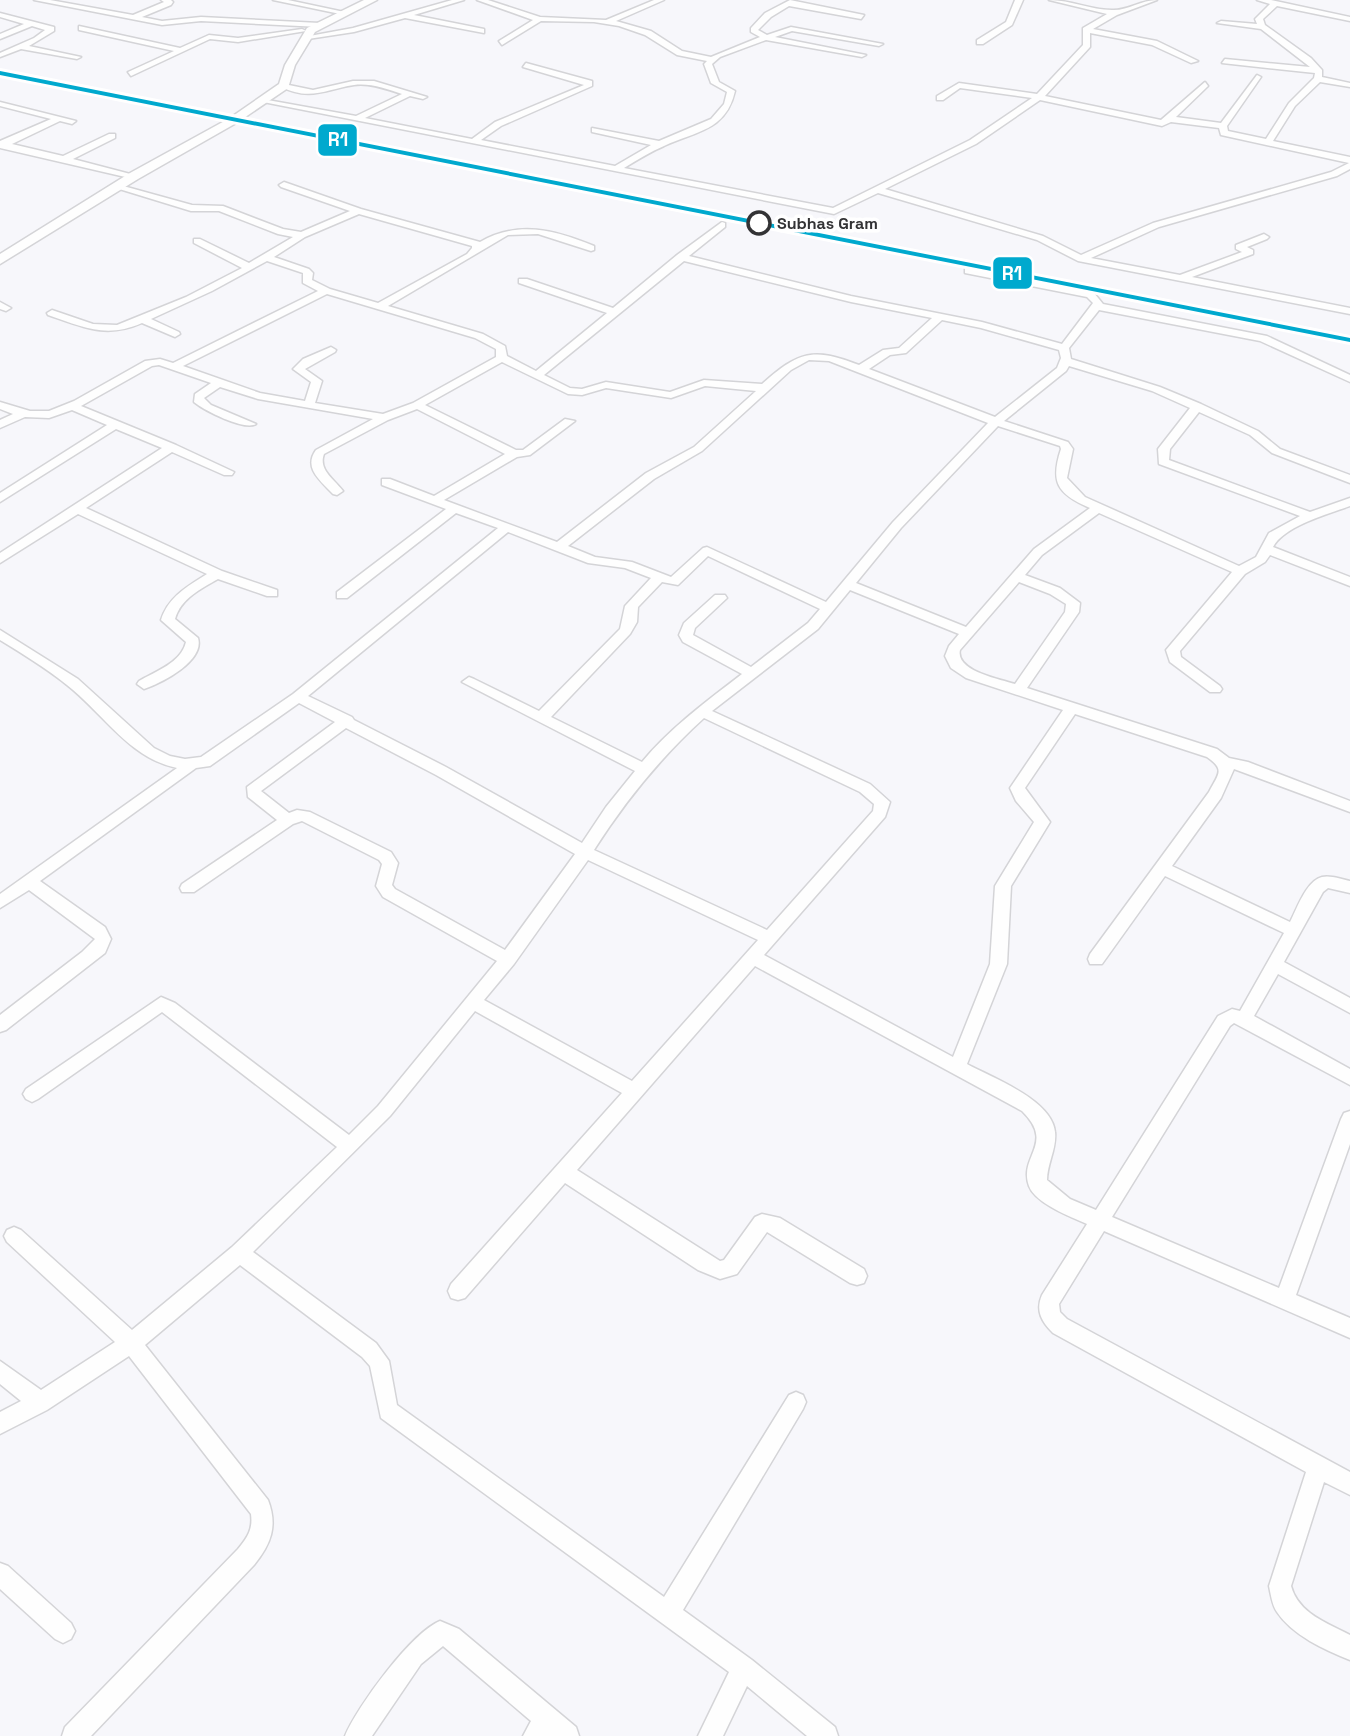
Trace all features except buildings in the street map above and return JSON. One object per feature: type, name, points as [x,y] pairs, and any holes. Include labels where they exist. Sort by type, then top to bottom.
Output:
[{"type":"main road","points":[[0,260],[284,86],[290,65],[313,31],[372,0]]},
{"type":"street","points":[[38,0],[167,23],[189,30]]},
{"type":"street","points":[[133,18],[169,2],[165,0]]},
{"type":"street","points":[[277,0],[345,13]]},
{"type":"street","points":[[199,32],[237,40],[313,31],[354,30],[460,0]]},
{"type":"street","points":[[481,0],[539,19],[606,22],[648,33],[680,53],[710,59],[791,29],[879,44]]},
{"type":"street","points":[[606,22],[660,0]]},
{"type":"street","points":[[980,43],[1009,23],[1019,0]]},
{"type":"street","points":[[1052,0],[1114,13]]},
{"type":"street","points":[[1086,30],[1114,13],[1153,0]]},
{"type":"street","points":[[1261,0],[1350,19]]},
{"type":"street","points":[[861,16],[792,2],[759,21],[754,30],[765,38],[862,55]]},
{"type":"street","points":[[1274,4],[1259,19],[1264,27],[1318,75]]},
{"type":"street","points":[[0,15],[51,29],[49,33],[1,55]]},
{"type":"street","points":[[405,16],[481,30]]},
{"type":"street","points":[[167,23],[201,19],[313,31]]},
{"type":"street","points":[[502,43],[539,19]]},
{"type":"street","points":[[1,36],[33,23]]},
{"type":"street","points":[[1221,23],[1264,27]]},
{"type":"street","points":[[82,28],[180,50]]},
{"type":"street","points":[[1086,30],[1154,43],[1194,61]]},
{"type":"street","points":[[262,101],[834,211],[843,209],[973,142],[1039,97],[1087,45],[1086,30]]},
{"type":"street","points":[[131,74],[197,41],[217,37]]},
{"type":"street","points":[[20,47],[77,57]]},
{"type":"street","points":[[616,169],[659,144],[712,124],[725,113],[731,91],[715,83],[708,64],[710,59]]},
{"type":"street","points":[[1224,61],[1318,75],[1350,85]]},
{"type":"street","points":[[473,142],[498,124],[588,86],[589,83],[526,65]]},
{"type":"street","points":[[1267,144],[1292,105],[1318,75]]},
{"type":"street","points":[[1257,77],[1223,126],[1224,134],[1350,162]]},
{"type":"street","points":[[284,86],[326,91],[353,83],[374,83],[423,97]]},
{"type":"street","points":[[940,98],[959,85],[1039,97],[1162,123],[1170,119],[1205,84]]},
{"type":"street","points":[[357,119],[410,93]]},
{"type":"street","points":[[0,104],[72,121]]},
{"type":"street","points":[[1,145],[59,118]]},
{"type":"street","points":[[1170,119],[1223,126]]},
{"type":"street","points":[[595,130],[659,144]]},
{"type":"street","points":[[63,160],[112,136]]},
{"type":"street","points":[[1,145],[134,176]]},
{"type":"street","points":[[1081,260],[1156,225],[1334,174],[1350,162]]},
{"type":"street","points":[[284,185],[358,211],[468,241],[476,244],[477,248]]},
{"type":"street","points":[[119,186],[191,208],[220,208],[281,232],[302,235]]},
{"type":"street","points":[[878,190],[1040,239],[1081,260],[1348,309]]},
{"type":"street","points":[[52,313],[113,329],[172,307],[267,258],[302,235],[358,211]]},
{"type":"street","points":[[537,375],[722,225]]},
{"type":"street","points":[[381,306],[470,257],[477,248],[518,230],[563,237],[591,248]]},
{"type":"street","points":[[1179,278],[1250,252],[1239,247],[1264,237]]},
{"type":"street","points":[[197,241],[248,267]]},
{"type":"street","points":[[680,257],[938,318],[982,325],[1156,389],[1254,433],[1276,451],[1350,479]]},
{"type":"street","points":[[267,258],[306,271],[307,281],[326,292],[479,336],[501,348],[502,358]]},
{"type":"street","points":[[0,1423],[40,1403],[131,1343],[239,1253],[350,1146],[384,1111],[508,959],[611,811],[644,769],[702,712],[813,626],[897,525],[996,422],[1062,369],[1064,355],[1099,303],[1097,299],[1090,295],[968,271]]},
{"type":"street","points":[[523,282],[613,312]]},
{"type":"street","points":[[176,366],[326,292]]},
{"type":"street","points":[[1096,306],[1263,338],[1350,379]]},
{"type":"street","points":[[860,369],[883,354],[902,351],[938,318]]},
{"type":"street","points":[[141,319],[175,334]]},
{"type":"street","points":[[309,404],[317,381],[298,369],[307,361],[331,350]]},
{"type":"street","points":[[560,546],[649,476],[698,449],[797,360],[812,355],[831,358],[996,422],[1064,444],[1067,449],[1058,474],[1061,484],[1081,500],[1240,571]]},
{"type":"street","points":[[502,358],[568,391],[582,392],[606,386],[671,395],[704,383],[765,388]]},
{"type":"street","points":[[337,491],[317,469],[316,458],[320,452],[502,358]]},
{"type":"street","points":[[0,405],[36,416],[47,415],[71,407],[149,363],[176,366],[258,396],[384,418]]},
{"type":"street","points":[[219,382],[205,391],[198,400],[207,407],[250,424]]},
{"type":"street","points":[[417,404],[514,454]]},
{"type":"street","points":[[71,407],[228,472]]},
{"type":"street","points":[[1197,407],[1164,449],[1163,462],[1310,516]]},
{"type":"street","points":[[0,425],[24,412]]},
{"type":"street","points":[[435,500],[514,454],[526,453],[569,421]]},
{"type":"street","points":[[0,498],[116,424]]},
{"type":"street","points":[[0,559],[172,447]]},
{"type":"street","points":[[386,482],[593,560],[627,565],[673,582],[707,551],[829,608]]},
{"type":"street","points":[[1215,689],[1172,654],[1240,571],[1261,559],[1273,536],[1280,530],[1350,502]]},
{"type":"street","points":[[342,595],[455,508]]},
{"type":"street","points":[[1098,508],[1038,552],[954,649],[952,656],[956,665],[971,675],[1212,754],[1225,762],[1243,766],[1350,807]]},
{"type":"street","points":[[77,509],[217,573],[272,593]]},
{"type":"street","points":[[0,902],[189,767],[205,762],[299,697],[506,528]]},
{"type":"street","points":[[1267,549],[1350,582]]},
{"type":"street","points":[[144,684],[184,659],[192,649],[193,641],[168,620],[169,611],[177,601],[217,573]]},
{"type":"street","points":[[1017,576],[1062,595],[1073,603],[1072,612],[1018,690]]},
{"type":"street","points":[[542,717],[625,631],[630,622],[632,606],[660,577]]},
{"type":"street","points":[[848,584],[968,634]]},
{"type":"street","points":[[720,598],[689,626],[686,635],[688,639],[752,674]]},
{"type":"street","points":[[0,634],[75,684],[144,750],[172,764],[189,767]]},
{"type":"street","points":[[469,682],[644,769]]},
{"type":"street","points":[[299,697],[347,720],[585,852],[770,938]]},
{"type":"street","points":[[957,1067],[1001,953],[1000,902],[1003,888],[1042,822],[1038,811],[1019,797],[1017,788],[1072,707]]},
{"type":"street","points":[[458,1291],[880,813],[882,802],[865,788],[702,712]]},
{"type":"street","points":[[288,820],[253,793],[254,787],[347,720]]},
{"type":"street","points":[[1096,959],[1216,794],[1227,769],[1225,762]]},
{"type":"street","points":[[188,888],[288,820],[297,815],[305,816],[385,856],[390,863],[384,886],[389,893],[508,959]]},
{"type":"street","points":[[1162,868],[1292,930]]},
{"type":"street","points":[[0,1026],[99,948],[103,939],[99,932],[28,881]]},
{"type":"street","points":[[1244,1019],[1317,888],[1325,881],[1350,887]]},
{"type":"street","points":[[753,957],[1028,1106],[1042,1117],[1048,1129],[1046,1143],[1036,1168],[1037,1184],[1063,1205],[1350,1328]]},
{"type":"street","points":[[1275,964],[1350,1006]]},
{"type":"street","points":[[473,1002],[635,1091]]},
{"type":"street","points":[[32,1094],[161,1004],[169,1007],[350,1146]]},
{"type":"street","points":[[1350,1078],[1244,1019],[1233,1016],[1224,1021],[1102,1221],[1054,1290],[1049,1302],[1050,1316],[1060,1326],[1350,1484]]},
{"type":"street","points":[[1284,1301],[1350,1119]]},
{"type":"street","points":[[564,1172],[705,1264],[720,1270],[730,1268],[762,1223],[773,1224],[857,1276]]},
{"type":"street","points":[[14,1236],[131,1343],[260,1508],[265,1522],[260,1540],[246,1557],[74,1736]]},
{"type":"street","points":[[239,1253],[374,1355],[383,1375],[388,1411],[744,1668],[826,1736]]},
{"type":"street","points":[[0,1371],[40,1403]]},
{"type":"street","points":[[668,1612],[796,1402]]},
{"type":"street","points":[[1318,1467],[1280,1586],[1284,1603],[1299,1620],[1350,1648]]},
{"type":"street","points":[[0,1574],[63,1631]]},
{"type":"street","points":[[357,1736],[413,1656],[440,1633],[451,1637],[540,1727],[567,1736]]},
{"type":"street","points":[[709,1736],[744,1668]]},
{"type":"transit line","name":"R1","points":[[0,73],[1350,340]]},
{"type":"place","name":"Subhas Gram","points":[[759,223]]}]
